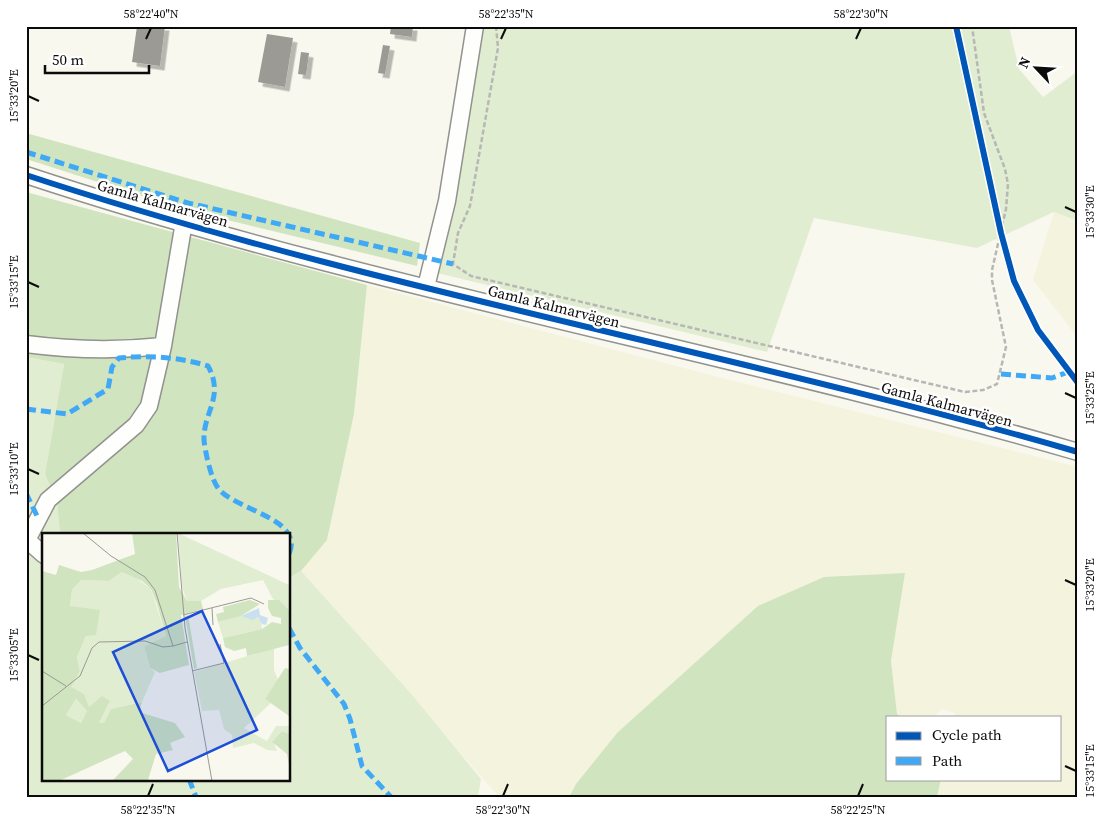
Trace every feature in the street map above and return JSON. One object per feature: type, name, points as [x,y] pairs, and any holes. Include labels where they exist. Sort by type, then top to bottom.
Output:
[{"type":"street","points":[[426,287],[447,201],[475,26]]},
{"type":"street","name":"Gamla Kalmarvägen","points":[[26,174],[288,252],[827,385],[1078,452]]},
{"type":"street","points":[[42,553],[26,541],[48,500],[136,425],[149,406],[163,346],[184,222]]},
{"type":"street","points":[[26,344],[77,349],[129,350],[163,346]]},
{"type":"path","points":[[496,26],[498,48],[470,206],[458,233],[453,264],[471,276],[965,392],[983,390],[997,384],[1006,347],[992,280],[993,260],[1006,209],[1008,184],[1006,169],[984,113],[972,26]]},
{"type":"green space","points":[[480,26],[1009,26],[1019,69],[1043,97],[1078,71],[1078,221],[1054,212],[977,248],[814,218],[767,352],[437,273]]},
{"type":"green space","points":[[26,133],[420,243],[417,266],[182,209],[26,159]]},
{"type":"green space","points":[[26,192],[367,285],[354,414],[327,540],[301,571],[290,577],[290,533],[60,533],[57,503],[45,474],[64,364],[26,357]]},
{"type":"green space","points":[[1054,212],[1078,221],[1078,338],[1033,280]]},
{"type":"green space","points":[[367,285],[722,378],[1078,467],[1078,797],[937,797],[941,780],[1062,780],[1062,716],[954,716],[955,713],[942,709],[934,716],[900,716],[897,714],[891,661],[905,573],[617,733],[576,784],[569,797],[499,797],[301,571],[327,540],[354,414]]},
{"type":"green space","points":[[26,357],[64,364],[45,474],[57,503],[60,533],[42,533],[42,780],[290,780],[290,577],[301,571],[413,696],[481,779],[478,797],[26,797]]},
{"type":"green space","points":[[905,573],[891,661],[897,714],[900,716],[886,716],[886,780],[941,780],[937,797],[569,797],[576,784],[617,733],[758,606],[824,577]]},
{"type":"building","points":[[137,26],[165,26],[160,66],[132,62]]},
{"type":"building","points":[[391,26],[413,26],[412,37],[390,34]]},
{"type":"building","points":[[267,34],[293,38],[285,87],[258,82]]},
{"type":"building","points":[[383,45],[390,46],[385,74],[378,73]]},
{"type":"building","points":[[301,52],[309,53],[306,75],[298,74]]},
{"type":"marked path","points":[[26,152],[188,203],[453,264]]},
{"type":"marked path","points":[[26,409],[67,414],[108,389],[112,367],[119,358],[164,358],[208,366],[213,377],[214,396],[204,440],[213,478],[218,488],[226,496],[278,523],[287,533]]},
{"type":"marked path","points":[[1001,374],[1052,378],[1068,372]]},
{"type":"marked path","points":[[26,424],[26,436]]},
{"type":"marked path","points":[[26,493],[38,518]]},
{"type":"marked path","points":[[290,540],[290,548]]},
{"type":"marked path","points":[[290,630],[300,648],[344,704],[350,719],[362,766],[391,797]]},
{"type":"marked path","points":[[189,780],[196,797]]},
{"type":"cycle path","points":[[956,26],[1001,233],[1014,281],[1038,330],[1078,383]]},
{"type":"cycle path","points":[[26,175],[156,215],[287,252],[815,382],[1078,452]]}]
